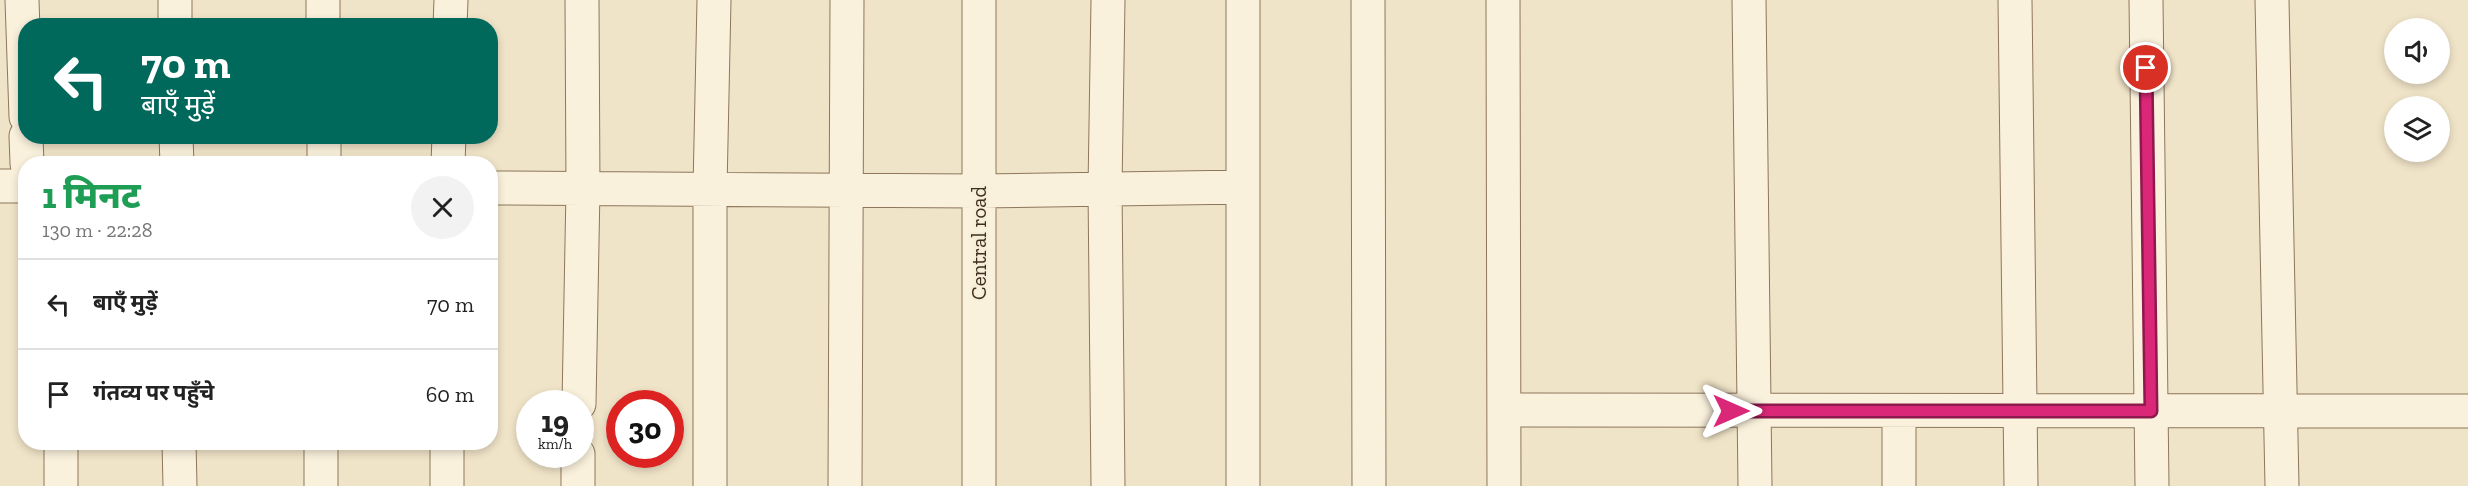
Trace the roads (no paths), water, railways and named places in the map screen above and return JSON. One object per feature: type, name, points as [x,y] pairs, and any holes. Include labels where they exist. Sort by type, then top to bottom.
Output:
[{"type":"street","points":[[22,0],[23,18]]},
{"type":"street","points":[[175,0],[175,18]]},
{"type":"street","points":[[323,0],[323,18]]},
{"type":"street","points":[[450,18],[451,0]]},
{"type":"street","points":[[579,390],[583,189],[582,0]]},
{"type":"street","points":[[710,486],[710,189],[714,0]]},
{"type":"street","points":[[845,486],[847,0]]},
{"type":"street","name":"Central road","points":[[979,0],[979,486]]},
{"type":"street","points":[[1108,0],[1106,188],[1108,486]]},
{"type":"street","points":[[1243,0],[1243,486]]},
{"type":"street","points":[[1368,0],[1369,486]]},
{"type":"street","points":[[1503,0],[1504,486]]},
{"type":"street","points":[[1749,0],[1755,486]]},
{"type":"street","points":[[2015,0],[2021,486]]},
{"type":"street","points":[[2146,0],[2152,486]]},
{"type":"street","points":[[2272,0],[2282,486]]},
{"type":"street","points":[[0,186],[18,186]]},
{"type":"street","points":[[498,188],[978,190],[1243,187]]},
{"type":"street","points":[[1504,410],[2468,411]]},
{"type":"street","points":[[1899,411],[1899,486]]},
{"type":"street","points":[[61,450],[61,486]]},
{"type":"street","points":[[179,450],[180,486]]},
{"type":"street","points":[[321,450],[321,486]]},
{"type":"street","points":[[447,450],[447,486]]},
{"type":"street","points":[[578,486],[579,468]]}]
